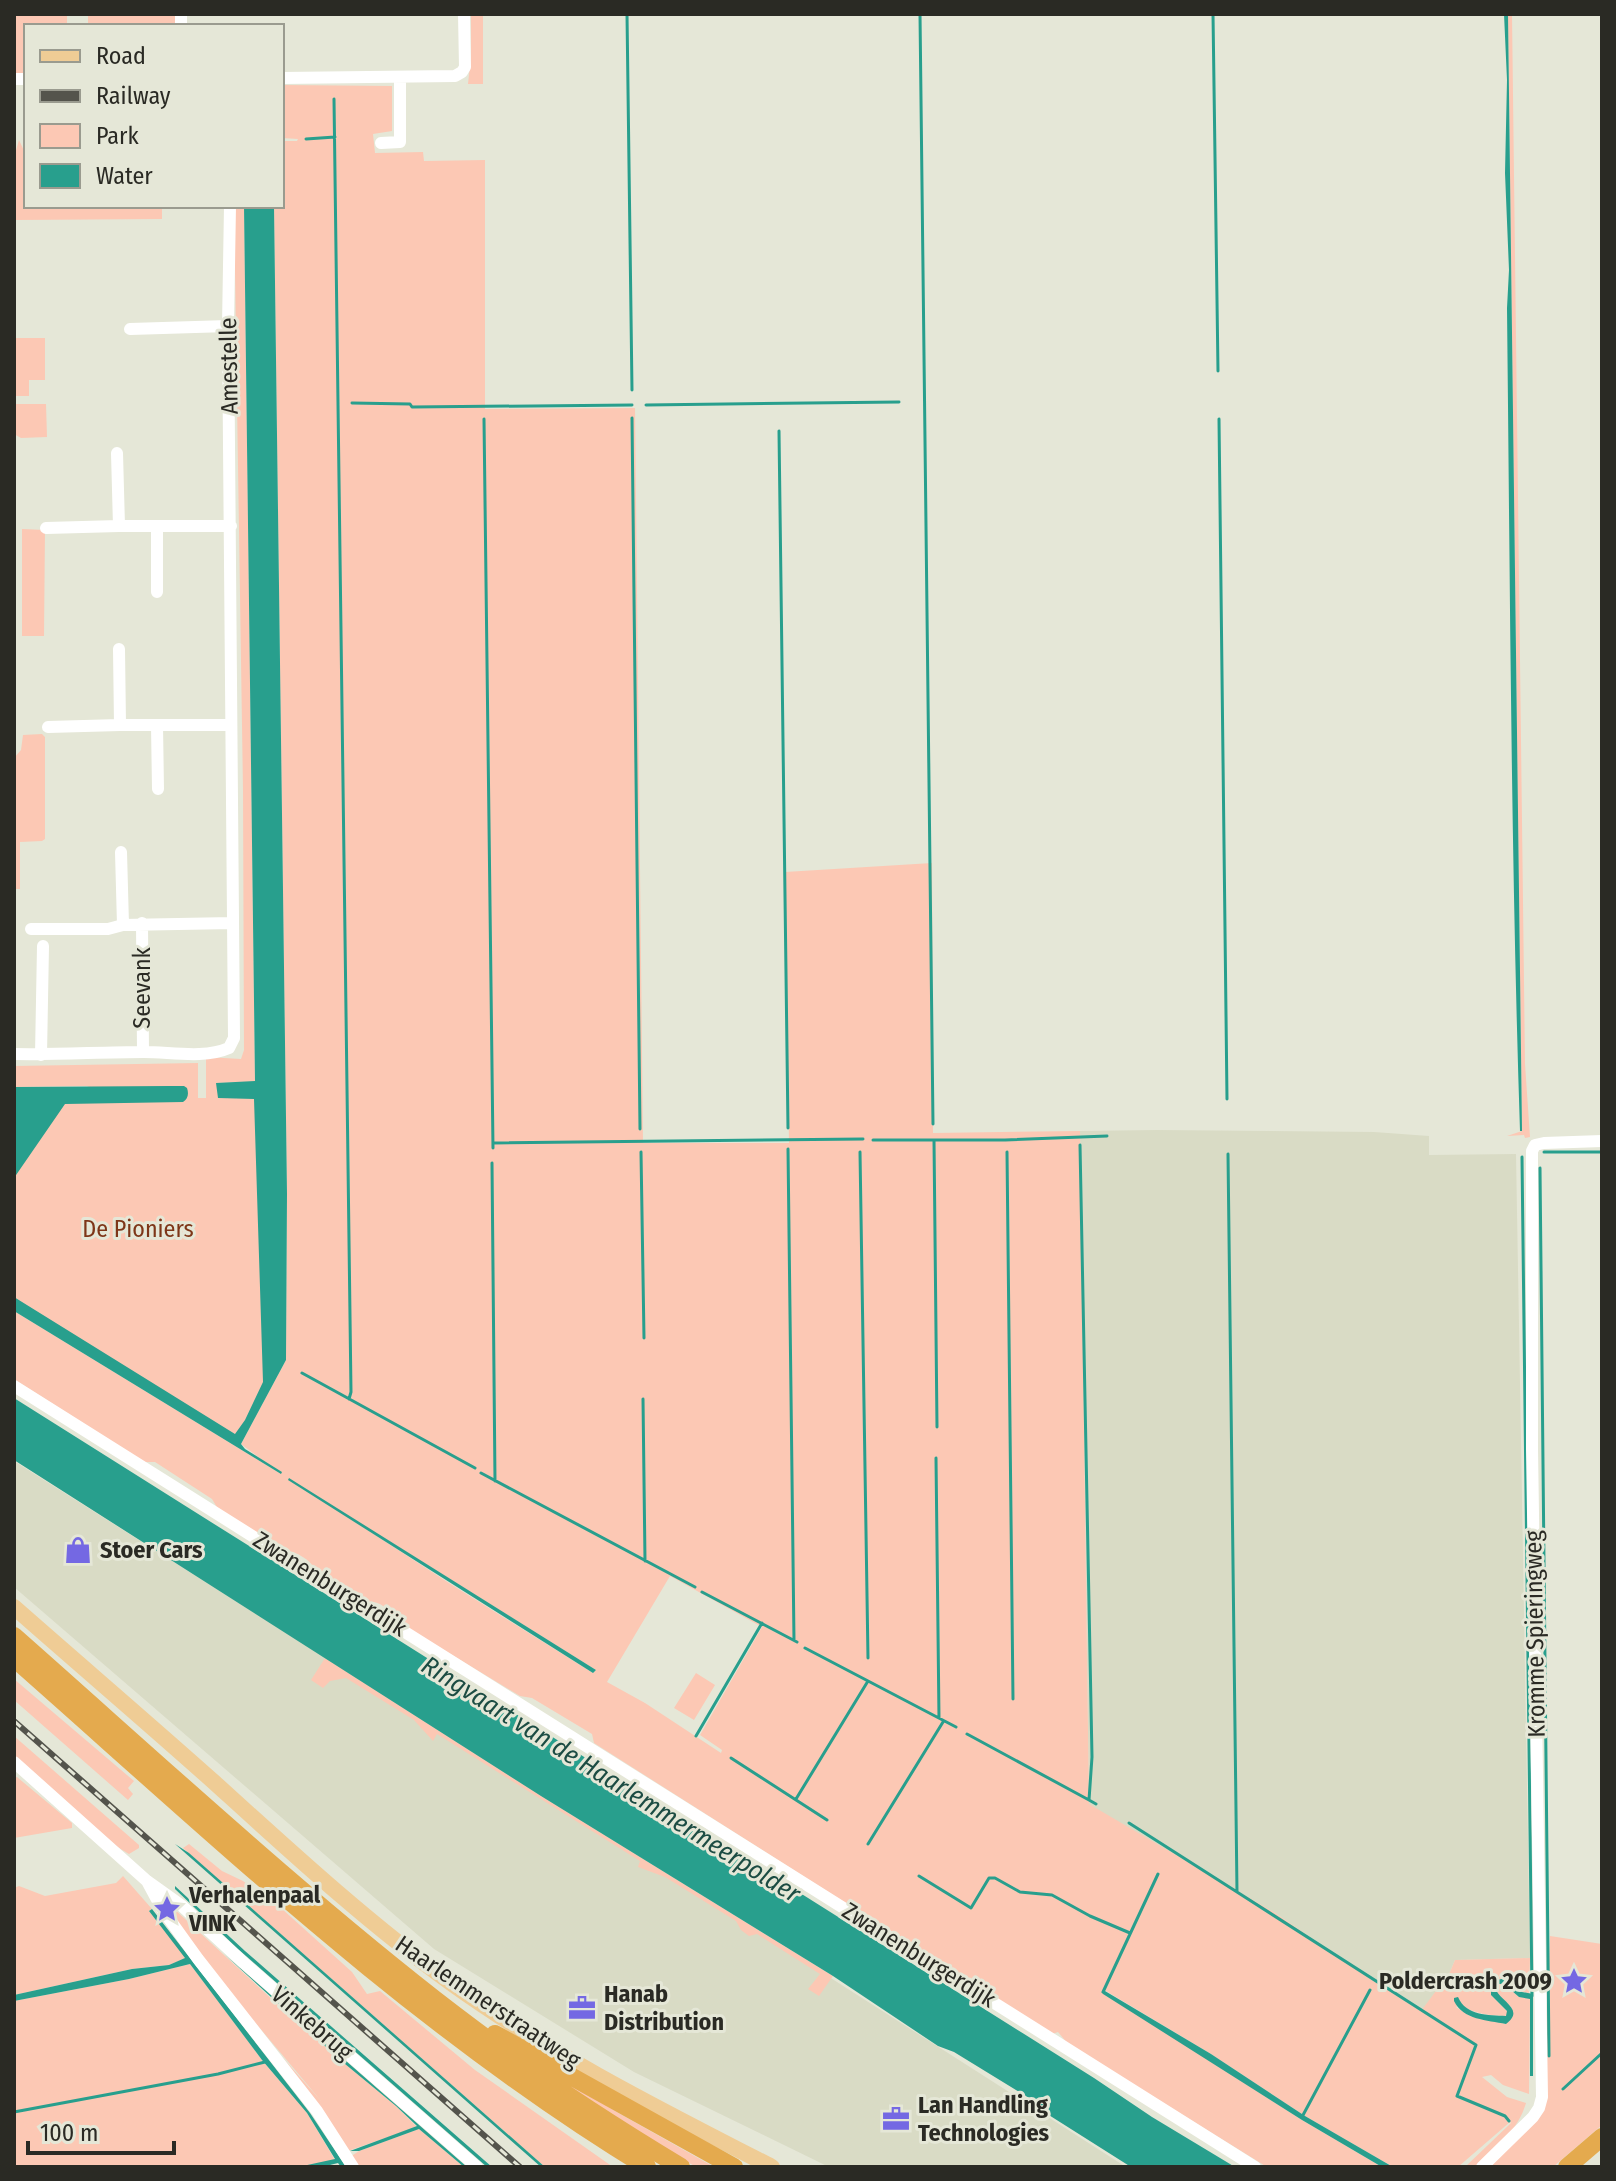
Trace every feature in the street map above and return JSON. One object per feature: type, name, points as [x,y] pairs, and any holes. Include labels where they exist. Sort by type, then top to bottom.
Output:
[{"type":"highway","points":[[14,1636],[314,1900],[456,2016],[585,2107],[681,2167]]},
{"type":"highway","points":[[14,1658],[402,1996],[543,2099],[638,2163]]},
{"type":"highway","points":[[456,2016],[511,2041],[734,2167]]},
{"type":"highway","points":[[1567,2167],[1602,2137]]},
{"type":"main road","name":"Haarlemmerstraatweg","points":[[14,1607],[311,1870],[452,1984],[630,2093],[772,2167]]},
{"type":"street","points":[[284,78],[455,76],[465,67],[464,14]]},
{"type":"street","points":[[381,143],[400,142],[400,78]]},
{"type":"street","name":"Amestelle","points":[[229,1048],[234,1038],[228,326],[230,208]]},
{"type":"street","points":[[130,329],[228,326]]},
{"type":"street","points":[[117,453],[119,526]]},
{"type":"street","points":[[157,526],[157,592]]},
{"type":"street","points":[[46,528],[231,526]]},
{"type":"street","points":[[119,649],[120,725]]},
{"type":"street","points":[[157,725],[158,789]]},
{"type":"street","points":[[48,727],[231,725]]},
{"type":"street","points":[[121,852],[123,925]]},
{"type":"street","points":[[31,929],[108,929],[142,923],[233,923]]},
{"type":"street","name":"Seevank","points":[[142,923],[143,1052]]},
{"type":"street","points":[[41,1055],[43,946]]},
{"type":"street","name":"Seevank","points":[[14,1054],[204,1053],[229,1048]]},
{"type":"street","name":"Kromme Spieringweg","points":[[1482,2167],[1533,2117],[1542,2097],[1532,1449],[1532,1151],[1535,1145],[1544,1143],[1602,1141]]},
{"type":"street","name":"Zwanenburgerdijk","points":[[14,1386],[1255,2167]]},
{"type":"street","name":"Vinkebrug","points":[[14,1762],[477,2167]]},
{"type":"street","name":"Vinkebrug","points":[[147,1881],[162,1909],[198,1959],[317,2111],[353,2167]]},
{"type":"shaded area","points":[[1080,1131],[1374,1132],[1429,1136],[1429,1155],[1516,1154],[1530,1958],[1455,1960],[1422,2011],[1275,1913],[1089,1805]]},
{"type":"shaded area","points":[[14,1461],[1126,2167],[829,2167],[634,2072],[434,1949],[14,1587]]},
{"type":"green space","points":[[14,14],[67,14],[67,24],[24,24],[24,74],[14,74]]},
{"type":"green space","points":[[88,14],[177,14],[178,24],[88,24]]},
{"type":"green space","points":[[471,14],[483,14],[483,84],[468,84]]},
{"type":"green space","points":[[1508,14],[1512,14],[1525,1064],[1530,1137],[1525,1138],[1524,1135],[1507,1136],[1522,1131]]},
{"type":"green space","points":[[284,85],[392,86],[392,131],[373,134],[375,153],[423,152],[424,161],[485,160],[485,409],[635,408],[643,1143],[789,1143],[785,872],[932,863],[933,1133],[1080,1131],[1089,1804],[1275,1913],[1421,2011],[1450,1972],[1455,1960],[1530,1958],[1529,1993],[1522,1992],[1506,1978],[1493,1984],[1491,1995],[1507,2011],[1507,2016],[1488,2015],[1461,2004],[1456,2007],[1470,2016],[1506,2024],[1512,2008],[1498,1994],[1499,1984],[1504,1984],[1519,1997],[1530,1998],[1529,2094],[1503,2085],[1491,2075],[1482,2077],[1507,2097],[1526,2103],[1512,2130],[1476,2167],[1465,2167],[1510,2122],[1458,2167],[1393,2167],[1305,2116],[1211,2054],[1106,1991],[1102,1992],[1302,2120],[1382,2167],[1267,2167],[1068,2044],[1058,2032],[1052,2034],[594,1743],[592,1734],[532,1698],[520,1696],[391,1618],[382,1605],[366,1602],[316,1570],[302,1557],[218,1509],[212,1499],[155,1462],[144,1462],[14,1379],[14,1311],[281,1474],[241,1444],[286,1360],[287,1194],[274,208],[284,208],[284,141],[298,139],[284,138]],"holes":[[[289,1479],[596,1670],[593,1673]],[[670,1576],[762,1627],[700,1735],[722,1750],[721,1753],[607,1682]]]},
{"type":"green space","points":[[19,140],[24,151],[24,208],[162,208],[162,219],[14,220],[14,157]]},
{"type":"green space","name":"De Pioniers","points":[[234,208],[244,208],[255,1082],[216,1083],[218,1088],[257,1098],[268,1384],[237,1440],[14,1302],[14,1172],[58,1100],[89,1086],[14,1087],[14,1066],[198,1063],[198,1098],[206,1098],[206,1057],[241,1059],[244,1050]]},
{"type":"green space","points":[[14,304],[15,338],[45,338],[45,380],[29,380],[29,396],[14,396]]},
{"type":"green space","points":[[14,404],[46,404],[47,437],[21,438],[14,434]]},
{"type":"green space","points":[[22,529],[45,530],[44,636],[22,636]]},
{"type":"green space","points":[[42,734],[45,737],[45,839],[20,842],[20,889],[14,889],[14,758],[21,750],[23,735]]},
{"type":"green space","points":[[325,1658],[833,1976],[819,1996],[808,1989],[820,1974],[757,1934],[749,1936],[736,1921],[665,1877],[638,1867],[640,1861],[437,1734],[433,1741],[414,1720],[346,1678],[330,1681],[323,1688],[311,1680]]},
{"type":"green space","points":[[696,1673],[715,1685],[694,1720],[674,1708]]},
{"type":"green space","points":[[14,1679],[134,1781],[128,1788],[133,1794],[128,1800],[14,1700]]},
{"type":"green space","points":[[14,1736],[139,1848],[129,1854],[109,1842],[14,1758]]},
{"type":"green space","points":[[17,1777],[72,1823],[72,1828],[14,1838],[14,1778]]},
{"type":"green space","points":[[189,1844],[222,1871],[243,1881],[281,1908],[352,1972],[367,1994],[380,1991],[475,2070],[613,2167],[545,2167],[183,1848]]},
{"type":"green space","points":[[123,1876],[152,1909],[149,1911],[186,1958],[169,1965],[132,1969],[14,1995],[14,1888],[19,1886],[45,1896],[116,1883]]},
{"type":"green space","points":[[171,1906],[417,2127],[345,2152],[220,1987],[322,2102],[210,1969],[169,1910]]},
{"type":"green space","points":[[1550,1936],[1602,1944],[1602,2125],[1553,2167],[1490,2167],[1542,2113]]},
{"type":"green space","points":[[190,1964],[262,2060],[307,2113],[335,2160],[298,2167],[14,2167],[14,2001]]},
{"type":"green space","points":[[551,2075],[714,2167],[696,2167],[626,2125]]},
{"type":"green space","points":[[419,2129],[464,2167],[358,2167],[350,2157],[359,2151]]},
{"type":"water","points":[[1504,14],[1508,14],[1522,1131],[1513,822]]},
{"type":"water","points":[[244,208],[274,208],[287,1194],[286,1360],[241,1444],[281,1474],[14,1311],[14,1297],[235,1434],[263,1382],[254,1099],[218,1098],[216,1083],[255,1081]]},
{"type":"water","points":[[184,1086],[188,1094],[183,1102],[65,1104],[14,1178],[14,1087]]},
{"type":"water","name":"Ringvaart van de Haarlemmermeerpolder","points":[[14,1398],[1235,2167],[1131,2167],[1033,2105],[1034,2101],[954,2052],[938,2046],[833,1976],[541,1796],[14,1460]]},
{"type":"water","points":[[289,1478],[596,1670],[593,1673]]},
{"type":"water","points":[[175,1844],[189,1853],[545,2167],[541,2167]]},
{"type":"water","points":[[175,1886],[492,2167],[487,2167],[238,1949]]},
{"type":"water","points":[[152,1909],[310,2113],[346,2167],[338,2163],[298,2167],[335,2159],[307,2113],[262,2060],[190,1964],[14,2001],[14,1995],[132,1969],[169,1965],[185,1958],[149,1911]]},
{"type":"water","points":[[224,1954],[467,2167],[419,2129],[359,2151],[350,2151],[417,2126]]},
{"type":"water","points":[[1506,1978],[1522,1992],[1533,1994],[1533,2076],[1530,2076],[1530,1999],[1519,1997],[1504,1984],[1499,1984],[1496,1990],[1513,2010],[1506,2024],[1469,2016],[1454,2001],[1458,1997],[1472,2011],[1506,2016],[1507,2011],[1491,1995],[1491,1989],[1497,1980]]},
{"type":"water","points":[[1105,1991],[1393,2167],[1382,2167],[1302,2120],[1103,1994]]},
{"type":"waterway","points":[[627,14],[632,390]]},
{"type":"waterway","points":[[920,14],[933,1124]]},
{"type":"waterway","points":[[1213,14],[1218,371]]},
{"type":"waterway","points":[[334,99],[349,1399]]},
{"type":"waterway","points":[[306,139],[335,137]]},
{"type":"waterway","points":[[646,405],[899,402]]},
{"type":"waterway","points":[[352,403],[410,404],[412,407],[632,405]]},
{"type":"waterway","points":[[632,418],[640,1129]]},
{"type":"waterway","points":[[484,419],[493,1148]]},
{"type":"waterway","points":[[1219,419],[1227,1099]]},
{"type":"waterway","points":[[779,431],[788,1128]]},
{"type":"waterway","points":[[873,1140],[1107,1136]]},
{"type":"waterway","points":[[493,1143],[863,1139]]},
{"type":"waterway","points":[[934,1140],[937,1427]]},
{"type":"waterway","points":[[1080,1145],[1092,1757],[1089,1800],[1096,1804]]},
{"type":"waterway","points":[[788,1149],[794,1640]]},
{"type":"waterway","points":[[641,1152],[644,1338]]},
{"type":"waterway","points":[[860,1152],[868,1658]]},
{"type":"waterway","points":[[1007,1152],[1013,1699]]},
{"type":"waterway","points":[[1544,1152],[1602,1152]]},
{"type":"waterway","points":[[1228,1154],[1237,1892],[1476,2045],[1457,2096],[1505,2116],[1509,2121]]},
{"type":"waterway","points":[[1522,1157],[1532,1996]]},
{"type":"waterway","points":[[492,1163],[495,1481]]},
{"type":"waterway","points":[[1540,1168],[1549,2056]]},
{"type":"waterway","points":[[302,1373],[475,1468]]},
{"type":"waterway","points":[[643,1399],[645,1561]]},
{"type":"waterway","points":[[936,1458],[939,1718]]},
{"type":"waterway","points":[[481,1473],[695,1587]]},
{"type":"waterway","points":[[702,1592],[797,1642]]},
{"type":"waterway","points":[[696,1736],[762,1623]]},
{"type":"waterway","points":[[805,1648],[956,1727]]},
{"type":"waterway","points":[[796,1799],[868,1681]]},
{"type":"waterway","points":[[868,1844],[943,1722]]},
{"type":"waterway","points":[[967,1734],[1089,1800]]},
{"type":"waterway","points":[[731,1758],[827,1820]]},
{"type":"waterway","points":[[1129,1823],[1237,1892]]},
{"type":"waterway","points":[[1103,1992],[1158,1874]]},
{"type":"waterway","points":[[919,1876],[971,1908],[989,1878],[995,1878],[1020,1892],[1052,1895],[1130,1933]]},
{"type":"waterway","points":[[1302,2117],[1370,1990]]},
{"type":"waterway","points":[[1563,2089],[1602,2053]]},
{"type":"waterway","points":[[14,2112],[218,2074],[265,2062]]},
{"type":"railway","points":[[14,1721],[520,2167]]},
{"type":"place","name":"Stoer Cars","points":[[78,1550]]},
{"type":"place","name":"Verhalenpaal VINK","points":[[167,1909]]},
{"type":"place","name":"Poldercrash 2009","points":[[1574,1981]]},
{"type":"place","name":"Hanab Distribution","points":[[582,2008]]},
{"type":"place","name":"Lan Handling Technologies","points":[[896,2119]]}]
